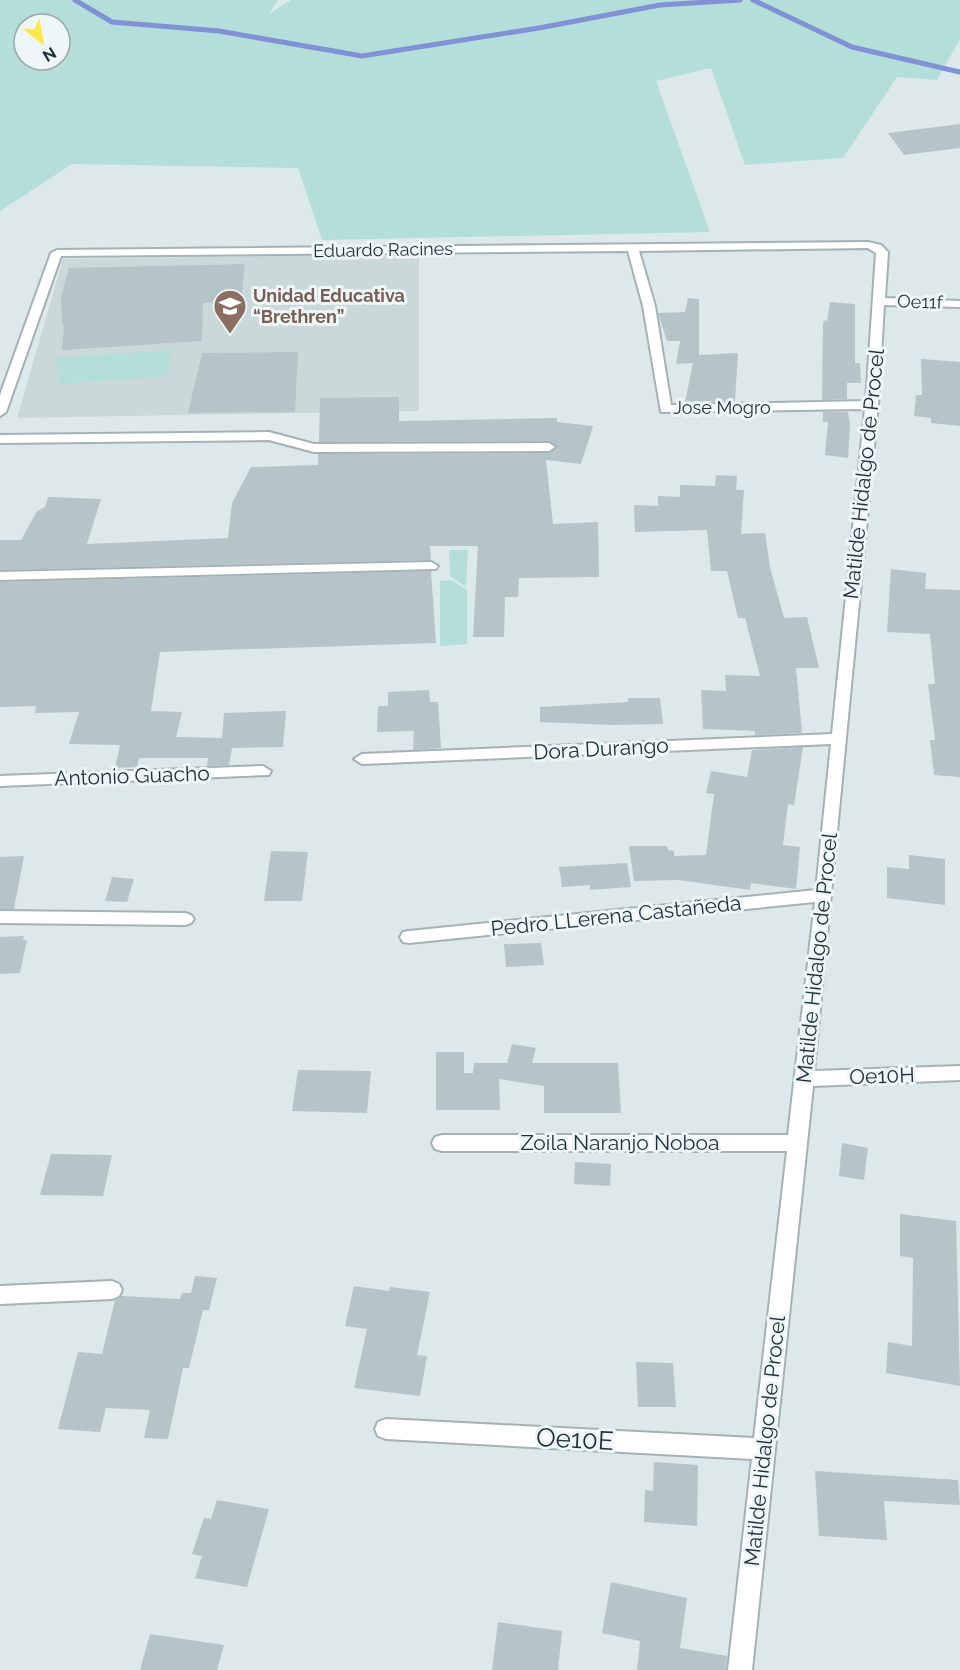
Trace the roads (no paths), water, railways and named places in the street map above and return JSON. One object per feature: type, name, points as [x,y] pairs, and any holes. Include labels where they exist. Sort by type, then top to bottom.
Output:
[{"type":"street","name":"Eduardo Racines","points":[[0,412],[57,253],[877,247]]},
{"type":"street","name":"Matilde Hidalgo de Procel","points":[[740,1670],[805,1079],[873,405],[882,252],[877,247]]},
{"type":"street","name":"Jose Mogro","points":[[632,248],[649,306],[665,408],[873,405]]},
{"type":"street","name":"Oe11f","points":[[880,301],[960,304]]},
{"type":"street","points":[[0,439],[269,436],[314,448],[549,447]]},
{"type":"street","points":[[0,576],[431,566]]},
{"type":"street","name":"Dora Durango","points":[[362,759],[839,739]]},
{"type":"street","name":"Antonio Guacho","points":[[0,781],[263,771]]},
{"type":"street","name":"Pedro LLerena Castañeda","points":[[409,937],[824,895]]},
{"type":"street","points":[[0,917],[185,919]]},
{"type":"street","name":"Oe10H","points":[[805,1079],[960,1073]]},
{"type":"street","name":"Zoila Naranjo Noboa","points":[[442,1143],[798,1143]]},
{"type":"street","points":[[0,1295],[112,1290]]},
{"type":"street","name":"Oe10E","points":[[386,1429],[764,1449]]},
{"type":"waterway","points":[[75,0],[112,22],[219,31],[362,56],[539,28],[660,5],[740,0]]},
{"type":"waterway","points":[[753,0],[852,47],[960,72]]},
{"type":"place","name":"Unidad Educativa “Brethren”","points":[[230,335]]}]
